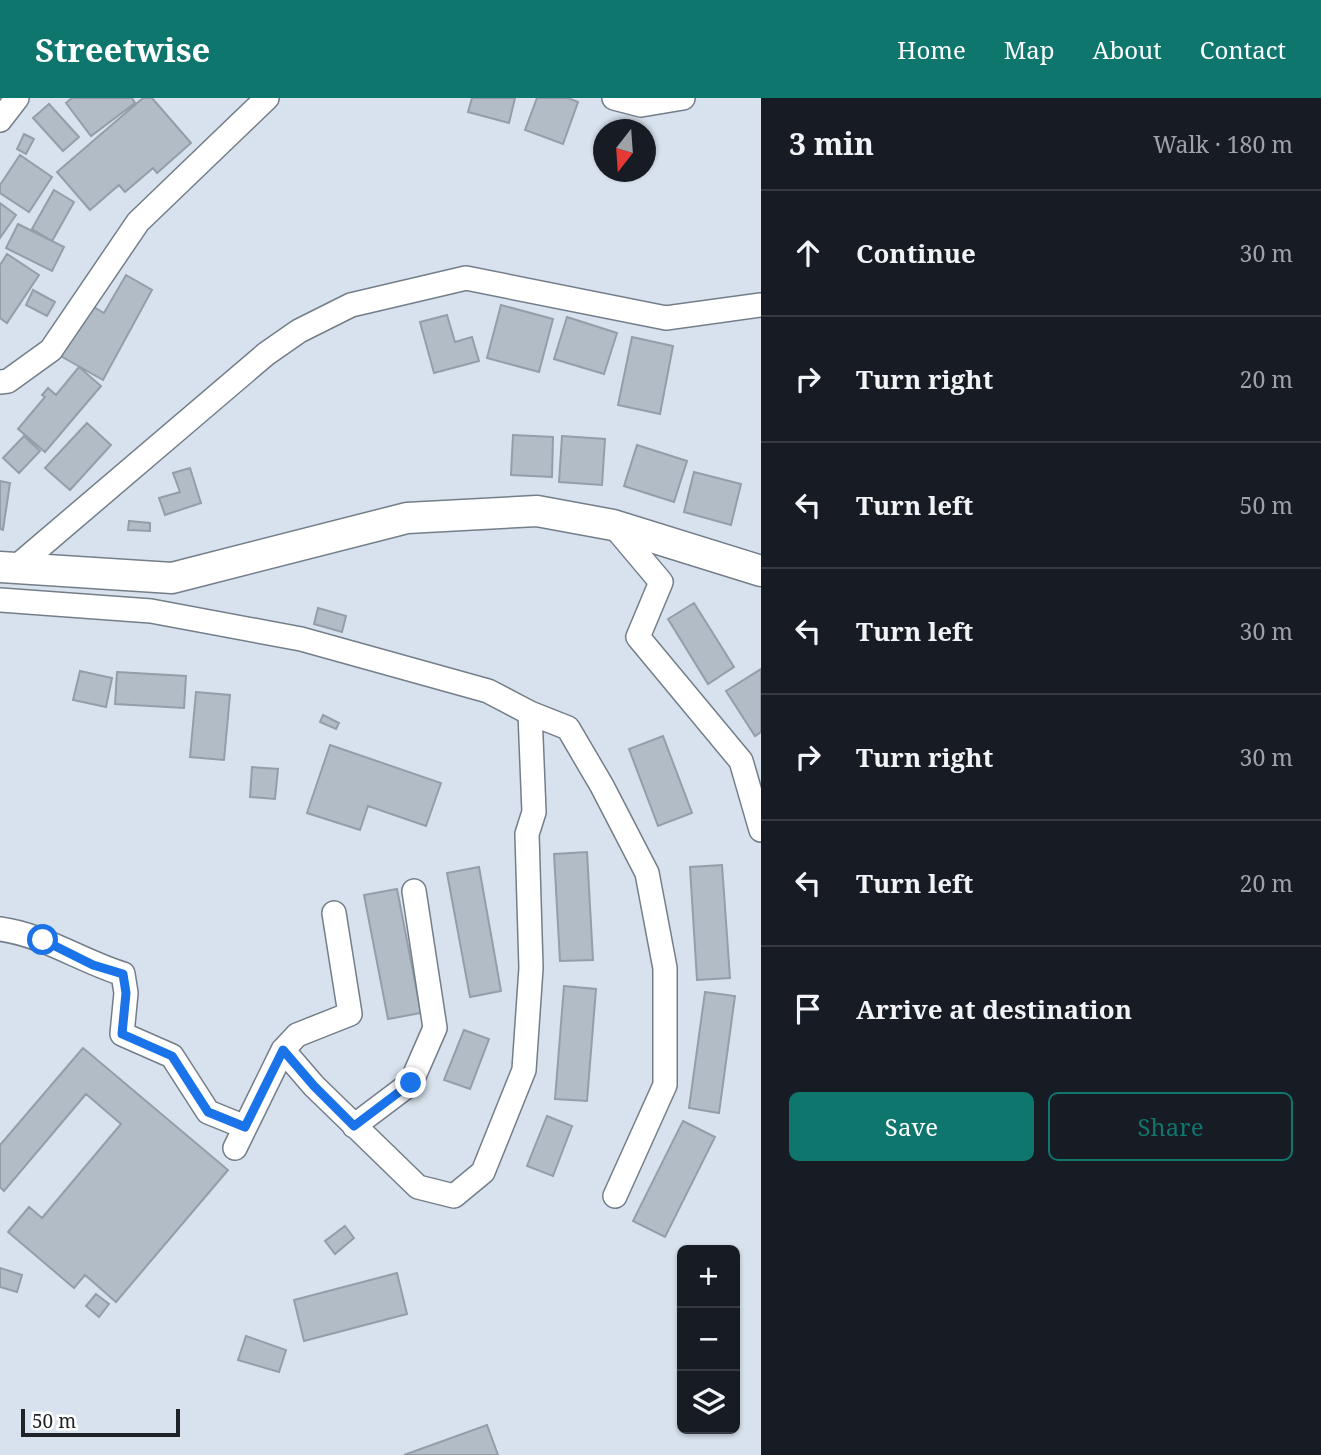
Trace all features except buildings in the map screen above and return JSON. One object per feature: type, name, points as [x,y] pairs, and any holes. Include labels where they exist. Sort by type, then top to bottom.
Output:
[{"type":"street","points":[[0,120],[17,98]]},
{"type":"street","points":[[0,382],[8,381],[51,350],[138,222],[267,98]]},
{"type":"street","points":[[614,98],[641,105],[683,98]]},
{"type":"street","points":[[8,567],[266,354],[299,331],[351,305],[466,278],[666,318],[761,305]]},
{"type":"street","points":[[8,567],[172,578],[407,518],[537,511],[613,524],[761,571]]},
{"type":"street","points":[[613,524],[661,582],[638,637],[741,761],[761,830]]},
{"type":"street","points":[[0,600],[151,611],[301,639],[488,691],[530,713],[568,727],[603,786],[648,873],[665,968],[665,1085],[615,1196]]},
{"type":"street","points":[[283,1050],[314,1086],[418,1187],[454,1196],[483,1172],[524,1070],[531,968],[527,834],[534,812],[530,713]]},
{"type":"street","points":[[354,1126],[411,1083],[435,1028],[414,891]]},
{"type":"street","points":[[235,1148],[283,1050],[297,1035],[351,1014],[334,913]]},
{"type":"street","points":[[0,929],[43,940],[93,965],[123,974],[126,993],[122,1034],[172,1056],[208,1112],[245,1127]]},
{"type":"route","points":[[43,940],[93,965],[123,974],[126,993],[122,1034],[172,1056],[208,1112],[245,1127],[283,1050],[354,1126],[411,1083]]}]
